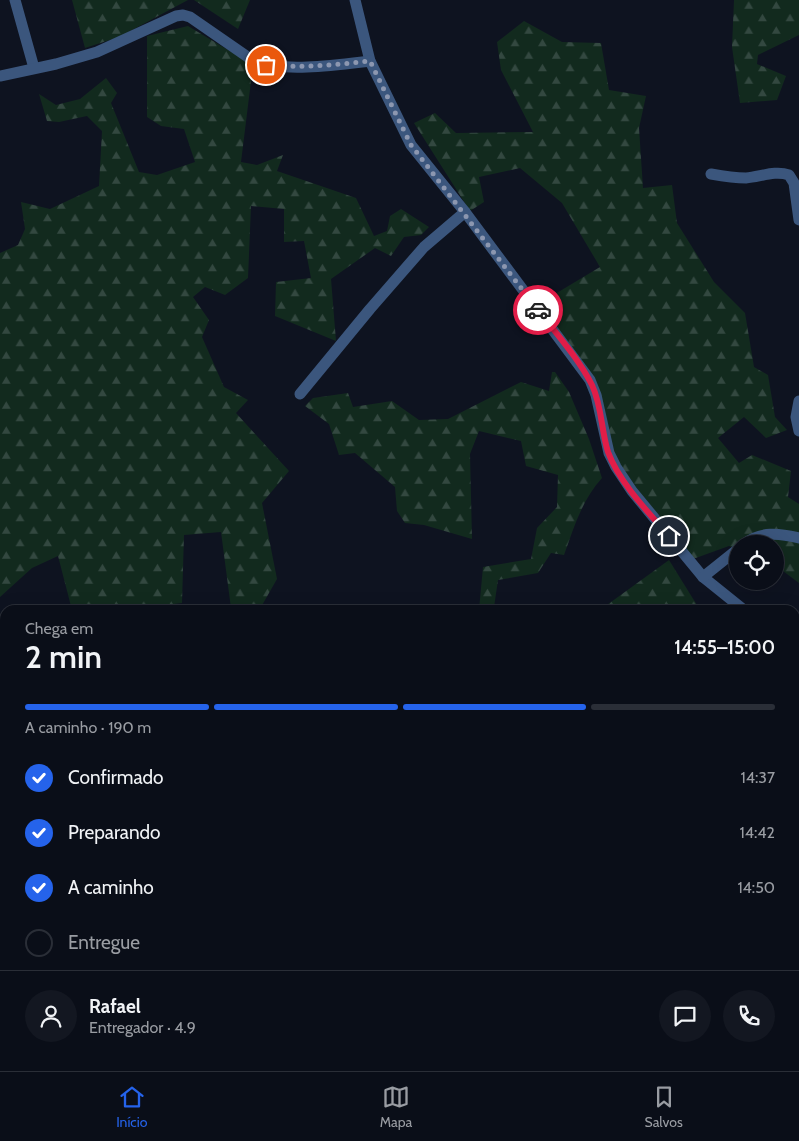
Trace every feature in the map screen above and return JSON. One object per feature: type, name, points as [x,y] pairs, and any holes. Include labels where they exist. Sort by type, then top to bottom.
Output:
[{"type":"street","points":[[15,0],[34,68]]},
{"type":"street","points":[[355,0],[370,61],[411,145],[465,212],[590,380],[596,395],[606,446],[611,460],[632,491],[703,577],[738,605]]},
{"type":"street","points":[[0,76],[56,64],[97,52],[183,14],[255,62],[266,65],[293,66],[370,61]]},
{"type":"street","points":[[711,174],[747,178],[768,174],[784,173],[789,175],[794,183],[799,220]]},
{"type":"street","points":[[300,394],[424,247],[465,212]]},
{"type":"street","points":[[799,401],[796,417],[799,430]]},
{"type":"street","points":[[763,535],[776,533],[799,538]]},
{"type":"street","points":[[703,577],[729,556]]},
{"type":"green space","points":[[72,0],[188,0],[119,37],[85,48]]},
{"type":"green space","points":[[194,0],[250,0],[238,29]]},
{"type":"green space","points":[[734,0],[799,0],[799,35],[758,55],[757,64],[786,76],[777,100],[740,103],[732,47]]},
{"type":"green space","points":[[524,21],[562,42],[601,43],[609,90],[646,96],[639,128],[643,188],[672,185],[677,223],[714,282],[745,313],[754,367],[768,375],[775,417],[787,430],[766,438],[744,417],[718,438],[739,463],[752,455],[791,471],[788,497],[799,504],[799,583],[784,572],[784,535],[729,535],[729,546],[693,559],[611,456],[599,391],[540,303],[600,267],[562,203],[520,168],[479,177],[484,202],[470,211],[414,123],[435,113],[456,133],[533,132],[501,70],[497,42]]},
{"type":"green space","points":[[188,26],[253,65],[241,162],[257,165],[283,155],[277,171],[356,198],[374,236],[387,231],[390,216],[401,209],[429,227],[421,235],[404,237],[391,256],[375,248],[331,279],[336,341],[275,316],[276,282],[311,278],[304,241],[284,242],[284,209],[251,206],[248,278],[225,295],[205,287],[193,297],[209,320],[202,337],[224,387],[248,400],[236,413],[289,471],[262,503],[277,579],[262,605],[231,605],[221,532],[184,535],[182,603],[166,605],[71,605],[58,556],[32,568],[0,597],[0,253],[18,245],[25,229],[21,202],[50,209],[99,186],[102,131],[87,116],[59,122],[47,121],[39,94],[56,105],[80,99],[106,78],[117,93],[111,103],[139,172],[157,175],[195,162],[184,129],[161,126],[147,117],[147,36]]},
{"type":"green space","points":[[552,372],[555,372],[569,392],[589,439],[602,478],[584,505],[564,555],[551,553],[538,573],[498,580],[494,605],[479,605],[483,567],[531,559],[537,528],[557,507],[558,475],[526,466],[521,441],[479,431],[470,454],[472,539],[424,525],[405,523],[397,511],[395,487],[355,453],[339,455],[329,424],[305,406],[313,398],[348,393],[353,407],[392,401],[419,420],[448,419],[521,382],[549,391]]},
{"type":"green space","points":[[669,560],[697,605],[607,605]]},
{"type":"way so far","points":[[266,65],[284,67],[370,61],[411,145],[465,212],[538,310]]},
{"type":"route","points":[[538,310],[593,386],[599,406],[606,446],[611,460],[646,510],[669,536]]}]
